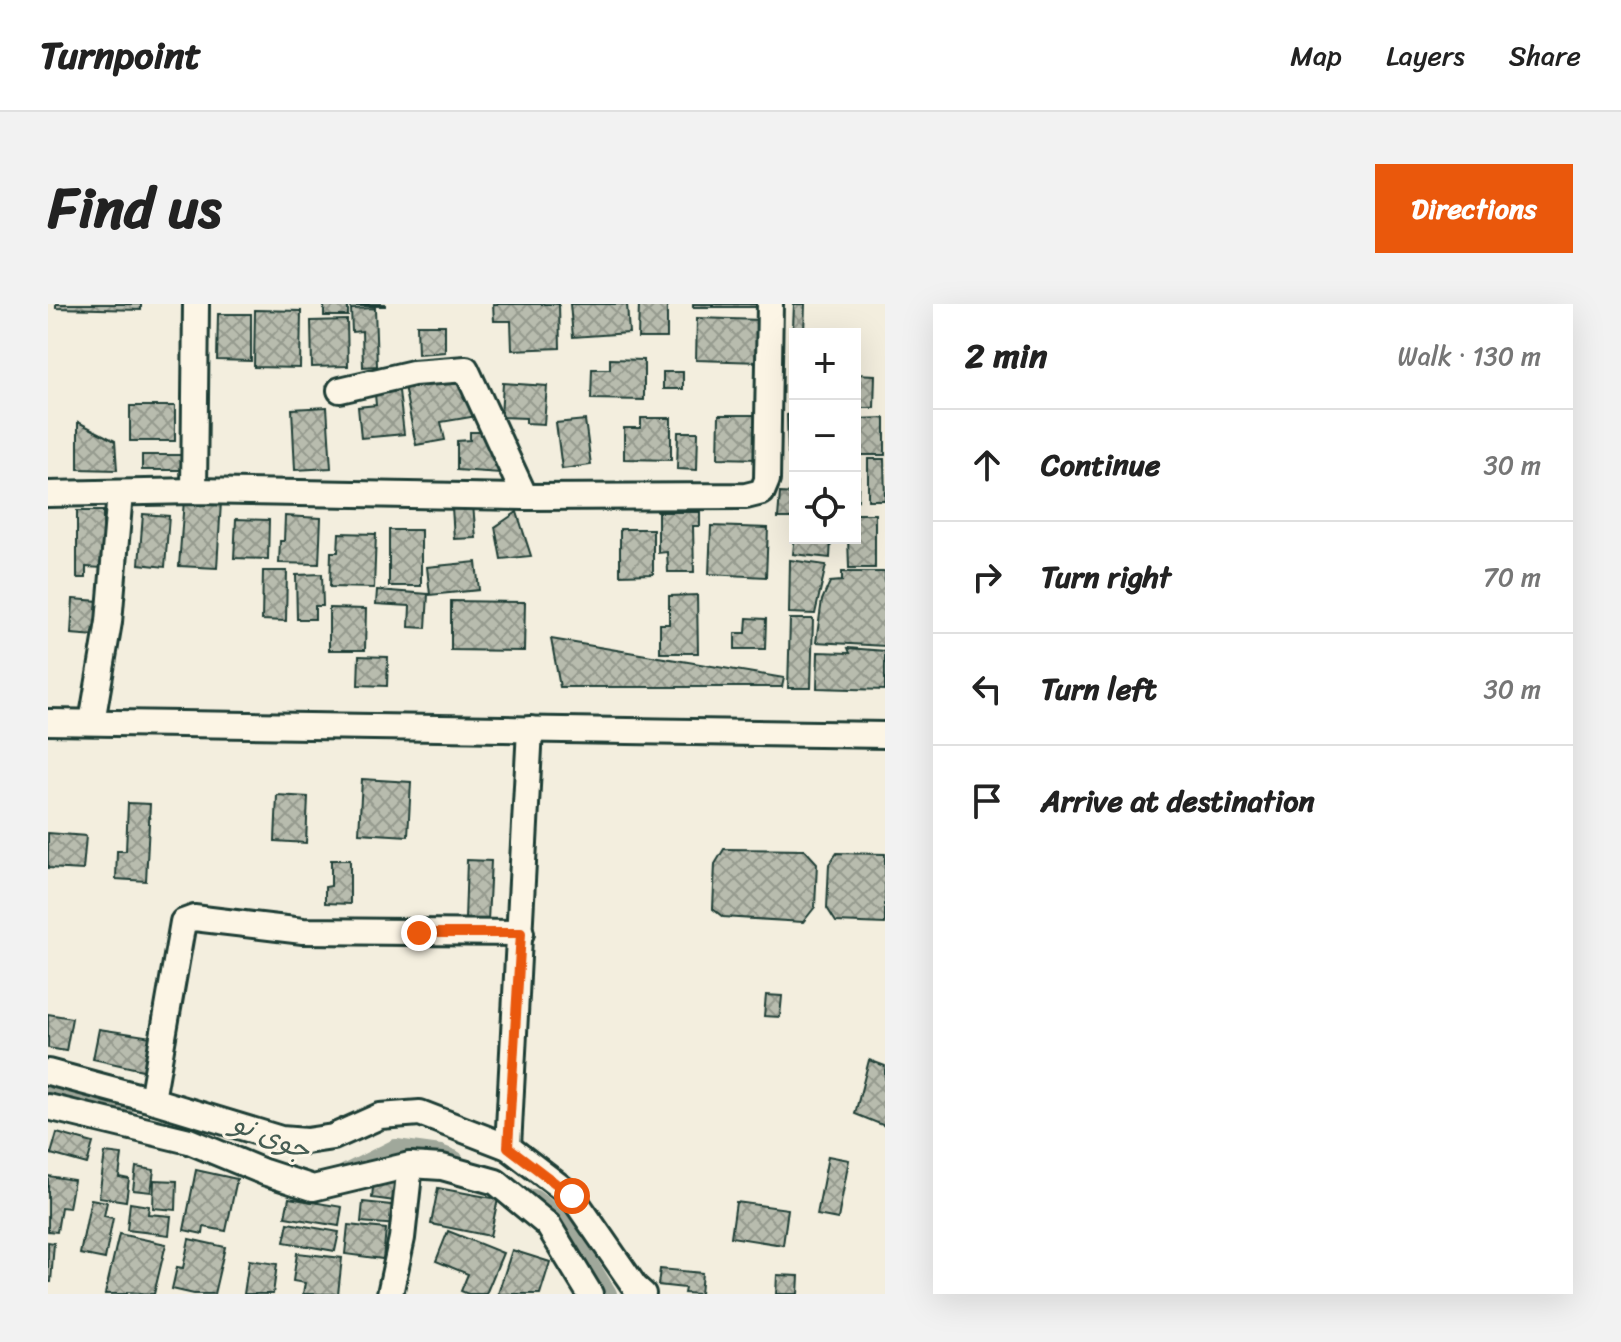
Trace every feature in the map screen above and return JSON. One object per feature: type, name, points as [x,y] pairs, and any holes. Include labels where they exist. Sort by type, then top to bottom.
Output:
[{"type":"street","points":[[194,491],[196,304]]},
{"type":"street","points":[[48,494],[194,491],[525,497],[746,496],[762,492],[767,480],[770,304]]},
{"type":"street","points":[[340,390],[413,373],[466,369],[525,497]]},
{"type":"street","points":[[92,722],[109,622],[120,493]]},
{"type":"street","points":[[48,722],[885,735]]},
{"type":"street","points":[[508,1147],[530,729]]},
{"type":"street","points":[[152,1100],[183,922],[194,918],[303,931],[521,933]]},
{"type":"street","points":[[48,1072],[281,1139],[306,1141],[333,1137],[380,1116],[420,1113],[508,1147],[572,1196],[643,1294]]},
{"type":"street","points":[[48,1107],[189,1141],[264,1172],[313,1188],[410,1165],[442,1167],[496,1182],[548,1225],[590,1294]]},
{"type":"street","points":[[390,1294],[402,1238],[410,1165]]},
{"type":"building","points":[[56,304],[141,304],[141,310],[56,308]]},
{"type":"building","points":[[324,304],[385,306],[348,306],[348,316],[324,316]]},
{"type":"building","points":[[493,304],[559,304],[560,348],[512,350],[511,321],[494,321]]},
{"type":"building","points":[[570,304],[627,304],[629,333],[573,337]]},
{"type":"building","points":[[639,304],[667,304],[667,338],[638,338]]},
{"type":"building","points":[[693,304],[758,304],[758,307],[693,307]]},
{"type":"building","points":[[794,304],[805,304],[804,328],[793,328]]},
{"type":"building","points":[[375,308],[377,366],[363,367],[362,331],[352,332],[351,309]]},
{"type":"building","points":[[255,310],[301,311],[300,368],[254,367]]},
{"type":"building","points":[[218,314],[251,314],[251,361],[217,360]]},
{"type":"building","points":[[697,318],[762,320],[761,362],[696,360]]},
{"type":"building","points":[[347,320],[348,366],[312,367],[311,321]]},
{"type":"building","points":[[417,325],[445,325],[445,352],[418,354]]},
{"type":"building","points":[[610,359],[644,360],[644,400],[591,399],[592,369],[610,369]]},
{"type":"building","points":[[663,372],[683,372],[683,389],[663,389]]},
{"type":"building","points":[[861,374],[875,375],[874,408],[861,408]]},
{"type":"building","points":[[463,376],[477,416],[441,422],[445,440],[416,445],[404,386]]},
{"type":"building","points":[[503,383],[547,386],[544,424],[526,423],[526,418],[501,417]]},
{"type":"building","points":[[399,391],[404,434],[361,438],[358,407],[376,405],[375,394]]},
{"type":"building","points":[[130,406],[175,406],[175,441],[130,441]]},
{"type":"building","points":[[327,407],[331,468],[295,470],[292,409]]},
{"type":"building","points":[[719,415],[760,415],[759,459],[718,458]]},
{"type":"building","points":[[789,415],[789,454],[788,454]]},
{"type":"building","points":[[641,418],[671,418],[671,460],[624,459],[624,428],[641,428]]},
{"type":"building","points":[[885,418],[885,455],[861,455],[861,419]]},
{"type":"building","points":[[585,420],[591,465],[562,469],[556,423]]},
{"type":"building","points":[[78,422],[115,441],[117,470],[78,469]]},
{"type":"building","points":[[470,432],[485,432],[500,473],[457,470],[457,441],[470,440]]},
{"type":"building","points":[[678,432],[698,432],[697,470],[677,469]]},
{"type":"building","points":[[142,455],[182,455],[182,470],[142,470]]},
{"type":"building","points":[[868,459],[884,459],[885,500],[868,500]]},
{"type":"building","points":[[780,493],[789,494],[789,518],[778,518]]},
{"type":"building","points":[[184,500],[221,502],[217,568],[179,566]]},
{"type":"building","points":[[473,505],[476,538],[454,539],[452,507]]},
{"type":"building","points":[[77,511],[103,511],[103,568],[86,567],[86,578],[77,578]]},
{"type":"building","points":[[517,512],[531,556],[501,559],[495,527]]},
{"type":"building","points":[[658,512],[700,512],[700,526],[693,526],[694,572],[668,572],[667,552],[658,553]]},
{"type":"building","points":[[143,514],[169,516],[165,567],[139,564]]},
{"type":"building","points":[[861,514],[875,514],[875,568],[849,568],[848,544],[861,544]]},
{"type":"building","points":[[285,516],[321,518],[319,564],[279,563]]},
{"type":"building","points":[[236,519],[269,520],[268,559],[234,558]]},
{"type":"building","points":[[711,526],[768,528],[766,577],[709,574]]},
{"type":"building","points":[[620,529],[653,529],[653,574],[620,575]]},
{"type":"building","points":[[389,530],[421,530],[421,586],[389,586]]},
{"type":"building","points":[[339,533],[376,534],[374,588],[330,587],[331,552],[338,552]]},
{"type":"building","points":[[794,544],[831,544],[830,558],[793,554]]},
{"type":"building","points":[[790,560],[826,565],[815,614],[789,613]]},
{"type":"building","points":[[476,562],[479,590],[430,595],[427,567]]},
{"type":"building","points":[[263,571],[287,571],[286,621],[262,620]]},
{"type":"building","points":[[842,572],[885,572],[885,646],[816,642],[822,600],[830,582],[842,581]]},
{"type":"building","points":[[322,574],[323,606],[315,606],[315,619],[297,619],[296,575]]},
{"type":"building","points":[[377,590],[428,594],[426,628],[409,627],[410,606],[376,604]]},
{"type":"building","points":[[697,595],[698,653],[660,653],[660,624],[669,624],[669,596]]},
{"type":"building","points":[[73,599],[99,601],[96,636],[71,634]]},
{"type":"building","points":[[451,601],[525,602],[524,651],[451,650]]},
{"type":"building","points":[[329,608],[366,609],[365,650],[329,650]]},
{"type":"building","points":[[747,618],[766,619],[765,649],[735,649],[735,633],[746,633]]},
{"type":"building","points":[[790,619],[813,619],[811,688],[788,688]]},
{"type":"building","points":[[551,639],[784,678],[782,687],[560,687]]},
{"type":"building","points":[[848,648],[885,651],[885,690],[817,688],[818,652],[850,653]]},
{"type":"building","points":[[359,656],[388,657],[387,686],[358,685]]},
{"type":"building","points":[[362,779],[411,782],[408,836],[359,833]]},
{"type":"building","points":[[277,795],[308,797],[306,843],[275,841]]},
{"type":"building","points":[[128,803],[150,804],[146,881],[116,879],[117,851],[126,851]]},
{"type":"building","points":[[48,833],[86,836],[83,870],[48,868]]},
{"type":"building","points":[[724,849],[805,850],[817,863],[815,907],[803,922],[723,917],[713,909],[715,864]]},
{"type":"building","points":[[837,853],[885,854],[885,924],[836,922],[827,908],[829,864]]},
{"type":"building","points":[[331,860],[350,860],[350,904],[325,903],[325,887],[331,886]]},
{"type":"building","points":[[467,860],[491,861],[488,921],[465,920]]},
{"type":"building","points":[[766,995],[782,996],[780,1017],[764,1016]]},
{"type":"building","points":[[48,1014],[72,1018],[66,1051],[48,1048]]},
{"type":"building","points":[[99,1029],[152,1037],[147,1071],[93,1059]]},
{"type":"building","points":[[869,1060],[885,1066],[885,1126],[855,1114]]},
{"type":"building","points":[[57,1133],[93,1143],[87,1164],[51,1154]]},
{"type":"building","points":[[105,1153],[122,1155],[119,1177],[129,1179],[126,1201],[99,1197]]},
{"type":"building","points":[[828,1156],[849,1160],[838,1219],[817,1215]]},
{"type":"building","points":[[136,1167],[154,1170],[151,1192],[133,1190]]},
{"type":"building","points":[[196,1170],[237,1179],[226,1231],[204,1227],[203,1234],[184,1230]]},
{"type":"building","points":[[48,1176],[74,1180],[69,1208],[61,1207],[57,1232],[48,1231]]},
{"type":"building","points":[[374,1177],[397,1180],[395,1201],[372,1198]]},
{"type":"building","points":[[154,1180],[177,1181],[176,1210],[153,1208]]},
{"type":"building","points":[[438,1188],[498,1199],[490,1236],[431,1224]]},
{"type":"building","points":[[289,1198],[342,1207],[339,1226],[285,1217]]},
{"type":"building","points":[[91,1199],[107,1202],[104,1216],[113,1218],[105,1259],[80,1254]]},
{"type":"building","points":[[363,1202],[400,1206],[398,1225],[361,1222]]},
{"type":"building","points":[[736,1202],[788,1209],[783,1245],[731,1237]]},
{"type":"building","points":[[130,1203],[149,1206],[148,1214],[171,1216],[169,1235],[127,1230]]},
{"type":"building","points":[[288,1223],[339,1232],[335,1251],[284,1242]]},
{"type":"building","points":[[348,1225],[386,1229],[383,1259],[345,1254]]},
{"type":"building","points":[[448,1231],[503,1253],[486,1294],[461,1291],[468,1274],[436,1261]]},
{"type":"building","points":[[119,1234],[166,1244],[154,1294],[105,1294]]},
{"type":"building","points":[[189,1239],[225,1247],[214,1294],[172,1289],[177,1267],[183,1268]]},
{"type":"building","points":[[48,1242],[54,1243],[51,1282],[48,1282]]},
{"type":"building","points":[[512,1250],[550,1262],[540,1294],[498,1294]]},
{"type":"building","points":[[297,1253],[342,1258],[338,1294],[303,1294],[305,1283],[293,1281]]},
{"type":"building","points":[[249,1260],[277,1264],[273,1294],[244,1294]]},
{"type":"building","points":[[660,1269],[702,1273],[700,1294],[684,1293],[685,1288],[658,1285]]},
{"type":"building","points":[[777,1275],[799,1276],[798,1294],[776,1294]]},
{"type":"waterway","name":"جوی نو","points":[[48,1091],[123,1115]]},
{"type":"waterway","name":"جوی نو","points":[[346,1175],[396,1150],[440,1156],[453,1161]]},
{"type":"waterway","name":"جوی نو","points":[[533,1200],[560,1220],[606,1294]]},
{"type":"route","points":[[419,933],[521,933],[508,1147],[572,1196]]}]
